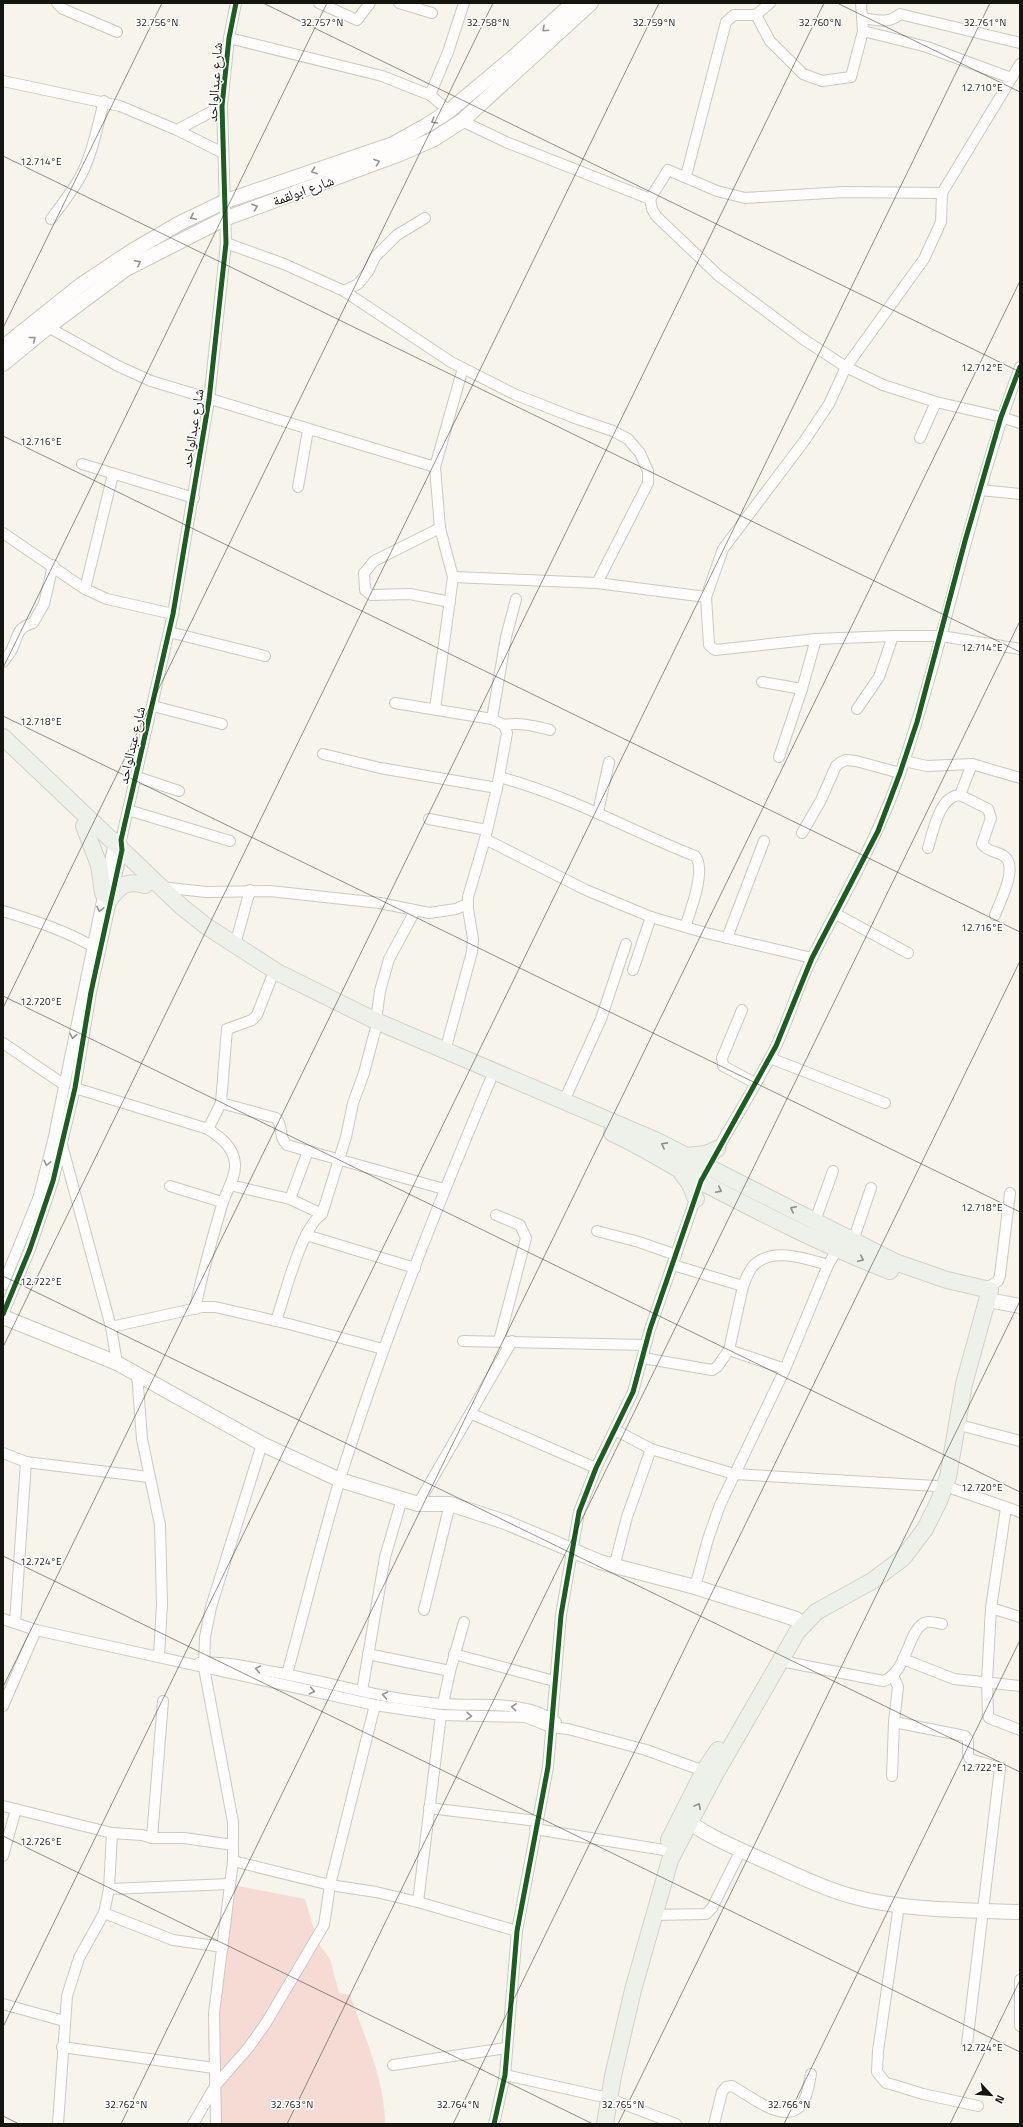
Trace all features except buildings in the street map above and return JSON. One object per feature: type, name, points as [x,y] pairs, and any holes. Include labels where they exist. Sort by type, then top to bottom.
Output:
[{"type":"main road","points":[[3,737],[118,849],[190,924],[228,952],[271,979],[376,1026],[490,1081],[682,1162],[838,1248],[912,1279],[983,1294]]},
{"type":"main road","points":[[3,747],[84,826],[118,849]]},
{"type":"main road","points":[[84,826],[99,866],[107,896],[121,885],[128,882],[153,886],[196,918],[277,972],[376,1026],[445,1051],[655,1140],[682,1162],[696,1199]]},
{"type":"main road","points":[[682,1162],[718,1149]]},
{"type":"main road","points":[[704,1174],[815,1220],[901,1265],[983,1294]]},
{"type":"main road","points":[[940,1486],[950,1468],[956,1424],[983,1294]]},
{"type":"main road","points":[[605,2124],[603,2097],[669,1852],[709,1774],[799,1622],[872,1581],[903,1558],[925,1529],[940,1486],[983,1294]]},
{"type":"main road","points":[[709,1774],[781,1661],[799,1622]]},
{"type":"main road","points":[[595,2124],[654,1915],[669,1852]]},
{"type":"street","points":[[57,3],[63,9],[117,32]]},
{"type":"street","name":"شارع عبدالواحد","points":[[96,948],[118,849],[137,777],[173,614],[210,400],[226,243],[224,219],[226,201],[222,106],[229,38],[236,3]]},
{"type":"street","points":[[319,3],[357,20],[370,3]]},
{"type":"street","points":[[399,3],[432,13]]},
{"type":"street","points":[[430,95],[448,52],[464,3]]},
{"type":"street","name":"شارع ابولقمة","points":[[3,347],[53,306],[125,255],[180,223],[226,201],[393,144],[449,111],[517,54],[573,3]]},
{"type":"street","name":"شارع ابولقمة","points":[[3,364],[48,326],[126,269],[224,219],[400,154],[434,139],[462,121],[591,3]]},
{"type":"street","points":[[686,176],[726,22],[734,15],[756,15],[770,3]]},
{"type":"street","points":[[756,15],[770,41],[785,57],[803,74],[822,81],[851,77],[863,31],[861,3]]},
{"type":"street","points":[[862,18],[887,21],[894,19],[900,14],[1020,43]]},
{"type":"street","points":[[863,31],[926,47],[1012,78]]},
{"type":"street","points":[[229,38],[382,76],[430,95],[449,111]]},
{"type":"street","points":[[1020,64],[942,193],[941,222],[924,259],[907,286],[846,367],[829,404],[805,440],[723,549],[706,597],[709,646],[715,650],[816,639],[893,636],[941,636],[1020,649]]},
{"type":"street","points":[[3,81],[104,101],[120,106],[176,130],[223,153]]},
{"type":"street","points":[[51,219],[78,181],[90,155],[104,101]]},
{"type":"street","points":[[176,130],[222,106]]},
{"type":"street","points":[[462,121],[506,142],[650,199]]},
{"type":"street","points":[[942,193],[844,192],[755,199],[717,191],[686,176],[668,170],[650,199],[652,209],[656,216],[719,276],[803,339],[846,367],[882,385],[936,402],[1001,417],[1020,423]]},
{"type":"street","points":[[344,291],[358,284],[368,272],[375,257],[397,235],[425,218]]},
{"type":"street","points":[[226,243],[284,264],[344,291],[463,368],[514,394],[613,431],[628,439],[640,453],[648,471],[648,483],[597,583]]},
{"type":"street","points":[[48,326],[135,374],[210,400],[435,467]]},
{"type":"street","points":[[494,2124],[505,2075],[506,2048],[517,1931],[548,1767],[554,1681],[561,1615],[579,1512],[596,1468],[633,1392],[643,1358],[645,1345],[704,1174],[770,1058],[812,958],[878,831],[904,760],[941,636],[1001,417],[1020,367]]},
{"type":"street","points":[[435,709],[453,577],[440,528],[435,467],[463,368]]},
{"type":"street","points":[[920,438],[936,402]]},
{"type":"street","points":[[298,487],[308,430]]},
{"type":"street","points":[[82,464],[194,498]]},
{"type":"street","points":[[85,589],[113,474]]},
{"type":"street","points":[[980,490],[1020,494]]},
{"type":"street","points":[[440,528],[374,561],[364,573],[365,590],[371,595],[410,594],[450,602]]},
{"type":"street","points":[[3,533],[53,565],[85,589],[107,599],[173,614]]},
{"type":"street","points":[[3,662],[13,648],[19,630],[24,626],[33,623],[44,604],[53,565]]},
{"type":"street","points":[[453,577],[597,583],[706,597]]},
{"type":"street","points":[[492,719],[506,637],[516,600]]},
{"type":"street","points":[[169,632],[265,656]]},
{"type":"street","points":[[857,709],[879,677],[893,636]]},
{"type":"street","points":[[779,757],[802,689],[816,639]]},
{"type":"street","points":[[762,682],[802,689]]},
{"type":"street","points":[[395,702],[492,719],[504,725],[516,723],[550,730]]},
{"type":"street","points":[[153,706],[222,724]]},
{"type":"street","points":[[445,1051],[472,952],[472,927],[467,904],[497,788],[506,737],[504,725]]},
{"type":"street","points":[[323,754],[380,768],[497,788]]},
{"type":"street","points":[[802,832],[820,800],[836,766],[842,762],[846,760],[856,761],[900,773]]},
{"type":"street","points":[[904,760],[927,766],[942,764],[972,764],[1020,778]]},
{"type":"street","points":[[598,812],[609,762]]},
{"type":"street","points":[[960,795],[972,764]]},
{"type":"street","points":[[137,777],[179,791]]},
{"type":"street","points":[[499,777],[522,783],[598,812],[695,856],[698,860],[700,868],[695,894],[685,927]]},
{"type":"street","points":[[928,848],[937,819],[946,800],[950,797],[960,795],[988,809],[991,818],[982,844],[987,849],[1003,856],[1009,863],[1010,874],[996,915]]},
{"type":"street","points":[[128,810],[230,840]]},
{"type":"street","points":[[429,819],[486,834],[586,890],[650,917],[727,938],[812,958]]},
{"type":"street","points":[[727,938],[764,841]]},
{"type":"street","points":[[153,886],[206,892],[250,890],[270,891],[380,903],[415,911],[443,912],[467,904]]},
{"type":"street","points":[[235,945],[250,890]]},
{"type":"street","points":[[3,911],[35,921],[96,948]]},
{"type":"street","points":[[276,1321],[306,1235],[316,1218],[322,1214],[339,1160],[346,1137],[353,1103],[364,1073],[376,1026],[380,991],[389,959],[415,911]]},
{"type":"street","points":[[836,914],[908,953]]},
{"type":"street","points":[[633,970],[650,917]]},
{"type":"street","points":[[564,1101],[601,1019],[626,944]]},
{"type":"street","points":[[3,1285],[38,1199],[53,1142],[64,1084],[96,948]]},
{"type":"street","points":[[3,1314],[34,1235],[53,1181],[75,1088],[96,948]]},
{"type":"street","points":[[208,1129],[221,1103],[225,1033],[231,1027],[246,1024],[257,1015],[271,979]]},
{"type":"street","points":[[742,1010],[722,1058],[722,1063],[723,1066],[755,1083]]},
{"type":"street","points":[[3,1042],[64,1084]]},
{"type":"street","points":[[770,1058],[885,1103]]},
{"type":"street","points":[[287,1674],[340,1480],[383,1349],[444,1189],[490,1081]]},
{"type":"street","points":[[75,1088],[208,1129],[224,1140],[232,1153],[235,1164],[230,1185],[222,1202],[201,1279],[195,1309]]},
{"type":"street","points":[[221,1103],[276,1118],[280,1124],[281,1137],[285,1143],[339,1160],[444,1189]]},
{"type":"street","points":[[61,1143],[111,1327],[117,1363]]},
{"type":"street","points":[[290,1199],[308,1151]]},
{"type":"street","points":[[815,1220],[832,1171]]},
{"type":"street","points":[[230,1185],[290,1199],[322,1214]]},
{"type":"street","points":[[170,1186],[222,1202]]},
{"type":"street","points":[[854,1241],[871,1188]]},
{"type":"street","points":[[983,1294],[990,1286],[998,1281],[1000,1275],[1010,1193]]},
{"type":"street","points":[[496,1215],[520,1225],[526,1238],[499,1341]]},
{"type":"street","points":[[597,1231],[632,1240],[674,1260],[744,1286]]},
{"type":"street","points":[[306,1235],[415,1268]]},
{"type":"street","points":[[695,1587],[708,1539],[734,1474],[786,1369],[828,1265],[838,1248]]},
{"type":"street","points":[[643,1358],[712,1370],[717,1368],[729,1350],[744,1286],[754,1265],[765,1258],[804,1258],[828,1265]]},
{"type":"street","points":[[983,1294],[1020,1296]]},
{"type":"street","points":[[983,1294],[1020,1306]]},
{"type":"street","points":[[111,1327],[195,1309],[220,1307],[383,1349]]},
{"type":"street","points":[[3,1317],[117,1363],[262,1444],[340,1480],[418,1504],[450,1504],[505,1522],[572,1551],[614,1567],[695,1587],[799,1622]]},
{"type":"street","points":[[463,1341],[512,1341],[583,1345],[645,1345]]},
{"type":"street","points":[[418,1504],[472,1414],[512,1341]]},
{"type":"street","points":[[729,1350],[786,1369]]},
{"type":"street","points":[[137,1374],[142,1439],[149,1477],[154,1490],[160,1525],[162,1604],[159,1656]]},
{"type":"street","points":[[472,1414],[596,1468]]},
{"type":"street","points":[[956,1424],[1020,1441]]},
{"type":"street","points":[[614,1430],[651,1448],[734,1474],[940,1486],[1020,1512]]},
{"type":"street","points":[[216,2124],[214,2013],[233,1861],[233,1822],[204,1665],[205,1637],[211,1607],[262,1444]]},
{"type":"street","points":[[614,1567],[627,1517],[651,1448]]},
{"type":"street","points":[[3,1453],[26,1462],[149,1477]]},
{"type":"street","points":[[15,1623],[26,1462]]},
{"type":"street","points":[[362,1691],[386,1557],[402,1499]]},
{"type":"street","points":[[424,1610],[450,1504]]},
{"type":"street","points":[[1006,1508],[991,1608],[987,1681],[989,1718],[1020,1730]]},
{"type":"street","points":[[991,1608],[1020,1617]]},
{"type":"street","points":[[3,1619],[36,1630],[204,1665],[375,1705],[441,1715],[525,1718],[551,1722]]},
{"type":"street","points":[[443,1704],[454,1654],[464,1622]]},
{"type":"street","points":[[781,1661],[883,1681],[893,1675],[903,1660],[921,1625],[930,1622],[942,1624]]},
{"type":"street","points":[[3,1706],[36,1630]]},
{"type":"street","points":[[368,1654],[450,1671]]},
{"type":"street","points":[[454,1654],[554,1681]]},
{"type":"street","points":[[903,1660],[954,1679],[971,1682],[987,1681],[1020,1686]]},
{"type":"street","points":[[204,1665],[238,1665],[287,1674],[362,1691],[443,1704],[516,1707],[568,1729],[646,1750],[709,1774]]},
{"type":"street","points":[[892,1776],[894,1722],[898,1687],[893,1675]]},
{"type":"street","points":[[152,1838],[163,1701]]},
{"type":"street","points":[[193,2124],[216,2086],[249,2047],[266,2023],[314,1945],[324,1924],[330,1885],[375,1705]]},
{"type":"street","points":[[418,1902],[441,1715]]},
{"type":"street","points":[[894,1722],[965,1736],[968,1740],[968,1754],[970,1759],[1000,1768],[967,2044]]},
{"type":"street","points":[[3,1806],[112,1833],[142,1835],[152,1838],[184,1838],[233,1845]]},
{"type":"street","points":[[429,1808],[536,1825],[669,1852]]},
{"type":"street","points":[[3,1856],[16,1809]]},
{"type":"street","points":[[685,1819],[741,1850],[825,1888],[852,1896],[899,1905],[1020,1912]]},
{"type":"street","points":[[58,2124],[62,2047],[67,1996],[79,1958],[104,1913],[109,1888],[112,1833]]},
{"type":"street","points":[[654,1915],[706,1914],[712,1908],[741,1850]]},
{"type":"street","points":[[233,1861],[330,1885],[376,1892],[418,1902],[517,1931]]},
{"type":"street","points":[[109,1888],[230,1884]]},
{"type":"street","points":[[899,1905],[879,2044],[877,2072],[886,2083],[894,2086],[978,2106]]},
{"type":"street","points":[[104,1913],[168,1939],[223,1947]]},
{"type":"street","points":[[1020,1980],[1020,2026]]},
{"type":"street","points":[[3,2004],[64,2021]]},
{"type":"street","points":[[62,2047],[214,2068]]},
{"type":"street","points":[[393,2065],[506,2048]]},
{"type":"street","points":[[714,2124],[722,2092],[726,2087],[732,2086],[761,2104],[783,2112],[790,2111],[801,2105],[812,2074]]},
{"type":"street","points":[[505,2075],[603,2097],[676,2124]]},
{"type":"shaded area","points":[[225,1886],[238,1886],[305,1899],[318,1943],[330,1959],[339,1993],[350,1995],[373,2058],[382,2091],[385,2124],[211,2124],[208,2032]]},
{"type":"cycle path","points":[[3,1314],[30,1249],[53,1181],[75,1088],[91,992],[122,850],[121,840],[173,614],[209,400],[226,243],[222,106],[229,38],[236,3]]},
{"type":"cycle path","points":[[494,2124],[505,2075],[517,1931],[548,1767],[561,1615],[579,1512],[596,1468],[633,1392],[650,1329],[701,1181],[776,1046],[812,958],[878,831],[917,722],[965,541],[1001,417],[1020,367]]}]
